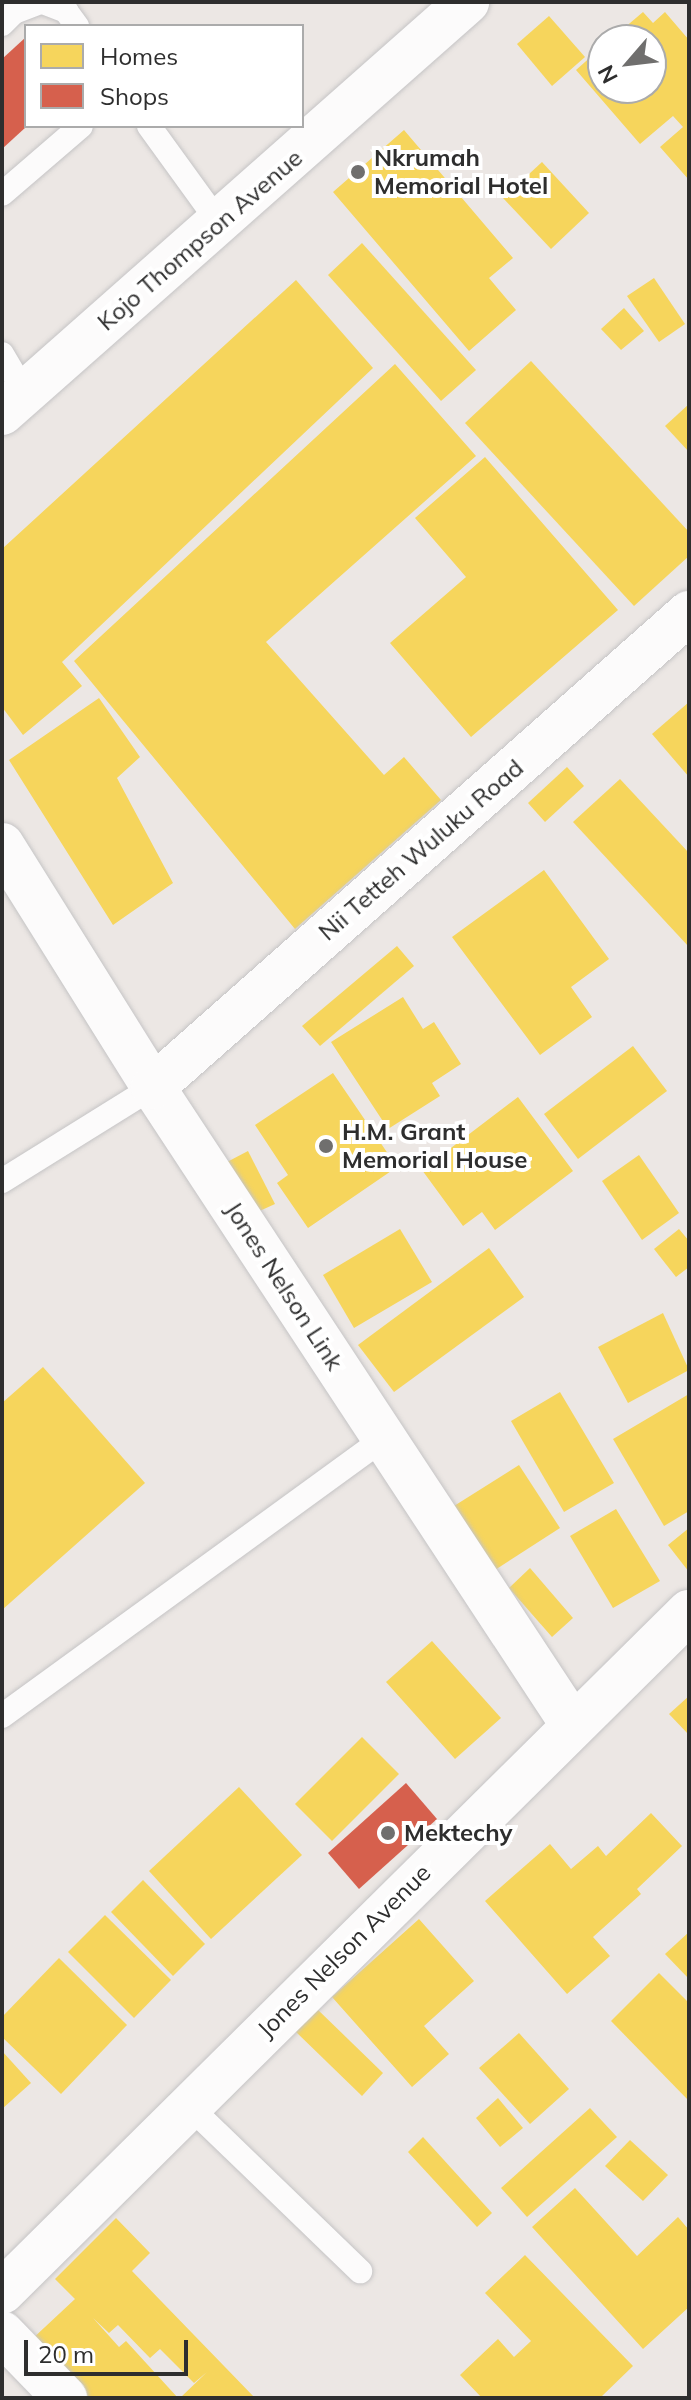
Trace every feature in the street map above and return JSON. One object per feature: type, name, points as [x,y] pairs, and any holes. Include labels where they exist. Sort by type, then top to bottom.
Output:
[{"type":"street","name":"Kojo Thompson Avenue","points":[[13,403],[220,224],[467,2]]},
{"type":"street","name":"Nii Tetteh Wuluku Road","points":[[153,1087],[689,613]]},
{"type":"street","name":"Jones Nelson Link","points":[[2,845],[153,1087],[572,1724]]},
{"type":"street","name":"Jones Nelson Avenue","points":[[2,2292],[572,1724],[689,1612]]},
{"type":"street","points":[[2,2333],[65,2398]]},
{"type":"lane","points":[[2,24],[14,12],[41,2],[66,11],[76,24]]},
{"type":"lane","points":[[2,194],[79,128]]},
{"type":"lane","points":[[150,128],[220,224]]},
{"type":"lane","points":[[2,354],[13,403]]},
{"type":"lane","points":[[2,1181],[153,1087]]},
{"type":"lane","points":[[2,1716],[384,1438]]},
{"type":"lane","points":[[189,2106],[360,2271]]},
{"type":"building: Homes","points":[[643,12],[653,23],[665,12],[689,40],[689,180],[660,147],[683,127],[673,116],[640,144],[605,104],[667,104],[667,24],[629,24]]},
{"type":"building: Homes","points":[[549,16],[585,57],[552,86],[517,44]]},
{"type":"building: Homes","points":[[587,60],[587,83],[576,70]]},
{"type":"building: Homes","points":[[404,130],[513,258],[489,278],[516,310],[469,351],[333,192]]},
{"type":"building: Homes","points":[[542,162],[589,213],[551,249],[503,198]]},
{"type":"building: Homes","points":[[362,243],[476,370],[441,401],[328,275]]},
{"type":"building: Homes","points":[[654,278],[685,324],[659,342],[627,296]]},
{"type":"building: Homes","points":[[296,280],[373,368],[62,662],[82,686],[23,735],[2,707],[2,549]]},
{"type":"building: Homes","points":[[624,308],[644,331],[621,350],[601,329]]},
{"type":"building: Homes","points":[[531,361],[689,532],[689,556],[634,606],[465,423]]},
{"type":"building: Homes","points":[[395,364],[476,456],[266,642],[384,775],[404,757],[441,800],[295,929],[74,661]]},
{"type":"building: Homes","points":[[689,404],[689,452],[665,426]]},
{"type":"building: Homes","points":[[485,457],[618,610],[471,737],[390,643],[466,577],[415,518]]},
{"type":"building: Homes","points":[[99,698],[140,757],[117,778],[173,883],[113,925],[9,760]]},
{"type":"building: Homes","points":[[689,702],[689,777],[652,734]]},
{"type":"building: Homes","points":[[567,767],[584,786],[545,822],[528,803]]},
{"type":"building: Homes","points":[[620,779],[689,853],[689,947],[573,822]]},
{"type":"building: Homes","points":[[544,870],[609,959],[571,987],[592,1017],[540,1055],[452,937]]},
{"type":"building: Homes","points":[[397,946],[414,966],[320,1046],[302,1026]]},
{"type":"building: Homes","points":[[403,997],[423,1029],[434,1022],[461,1064],[432,1083],[440,1096],[388,1129],[331,1042]]},
{"type":"building: Homes","points":[[633,1046],[667,1091],[578,1159],[544,1114]]},
{"type":"building: Homes","name":"H.M. Grant Memorial House","points":[[333,1073],[397,1167],[308,1228],[277,1183],[288,1175],[255,1125]]},
{"type":"building: Homes","points":[[518,1097],[573,1171],[495,1230],[482,1212],[463,1226],[422,1170]]},
{"type":"building: Homes","points":[[248,1151],[275,1204],[253,1214],[227,1162]]},
{"type":"building: Homes","points":[[639,1155],[679,1213],[642,1240],[602,1181]]},
{"type":"building: Homes","points":[[400,1229],[432,1282],[354,1328],[323,1275]]},
{"type":"building: Homes","points":[[679,1229],[689,1241],[689,1267],[676,1277],[654,1249]]},
{"type":"building: Homes","points":[[489,1248],[524,1297],[394,1392],[358,1345]]},
{"type":"building: Homes","points":[[663,1313],[689,1370],[628,1403],[598,1347]]},
{"type":"building: Homes","points":[[43,1367],[145,1483],[2,1610],[2,1403]]},
{"type":"building: Homes","points":[[560,1392],[614,1483],[564,1512],[511,1421]]},
{"type":"building: Homes","points":[[689,1394],[689,1511],[664,1526],[613,1439]]},
{"type":"building: Homes","points":[[519,1465],[560,1528],[495,1570],[454,1506]]},
{"type":"building: Homes","points":[[616,1509],[660,1581],[613,1608],[570,1536]]},
{"type":"building: Homes","points":[[689,1528],[689,1572],[668,1545]]},
{"type":"building: Homes","points":[[530,1568],[573,1618],[552,1637],[509,1588]]},
{"type":"building: Homes","points":[[432,1641],[501,1718],[455,1759],[386,1682]]},
{"type":"building: Homes","points":[[689,1696],[689,1735],[669,1714]]},
{"type":"building: Homes","points":[[362,1737],[399,1774],[332,1841],[295,1804]]},
{"type":"building: Homes","points":[[239,1787],[302,1855],[211,1939],[149,1871]]},
{"type":"building: Homes","points":[[651,1813],[682,1846],[637,1889],[641,1894],[593,1937],[610,1956],[567,1994],[485,1901],[550,1844],[571,1869],[598,1846],[606,1856]]},
{"type":"building: Homes","points":[[143,1880],[205,1944],[173,1976],[111,1912]]},
{"type":"building: Homes","points":[[105,1915],[171,1980],[134,2018],[68,1952]]},
{"type":"building: Homes","points":[[419,1919],[474,1981],[424,2026],[449,2054],[412,2087],[332,1997]]},
{"type":"building: Homes","points":[[689,1932],[689,1979],[665,1954]]},
{"type":"building: Homes","points":[[59,1958],[127,2025],[61,2094],[2,2037],[2,2017]]},
{"type":"building: Homes","points":[[659,1973],[689,2003],[689,2101],[611,2021]]},
{"type":"building: Homes","points":[[315,2007],[383,2073],[362,2096],[294,2030]]},
{"type":"building: Homes","points":[[519,2033],[569,2089],[530,2124],[479,2068]]},
{"type":"building: Homes","points":[[2,2051],[31,2083],[2,2109]]},
{"type":"building: Homes","points":[[498,2098],[523,2128],[500,2147],[476,2118]]},
{"type":"building: Homes","points":[[590,2108],[617,2137],[527,2217],[501,2188]]},
{"type":"building: Homes","points":[[423,2137],[492,2213],[477,2227],[408,2152]]},
{"type":"building: Homes","points":[[630,2140],[668,2175],[643,2201],[605,2166]]},
{"type":"building: Homes","points":[[575,2188],[637,2256],[678,2217],[689,2230],[689,2307],[643,2349],[532,2227]]},
{"type":"building: Homes","points":[[116,2218],[150,2253],[132,2271],[255,2398],[180,2398],[207,2372],[194,2383],[160,2349],[150,2358],[118,2325],[109,2333],[93,2318],[119,2347],[126,2341],[178,2398],[83,2398],[30,2341],[75,2299],[55,2279]]},
{"type":"building: Homes","points":[[525,2255],[633,2366],[600,2398],[482,2398],[460,2375],[498,2339],[514,2357],[531,2341],[485,2293]]},
{"type":"building: Shops","points":[[24,39],[25,128],[2,149],[2,59]]},
{"type":"building: Shops","points":[[406,1783],[437,1819],[359,1889],[328,1853]]},
{"type":"place","name":"Nkrumah Memorial Hotel","points":[[358,172]]},
{"type":"place","name":"H.M. Grant Memorial House","points":[[326,1146]]},
{"type":"place","name":"Mektechy","points":[[388,1833]]}]
